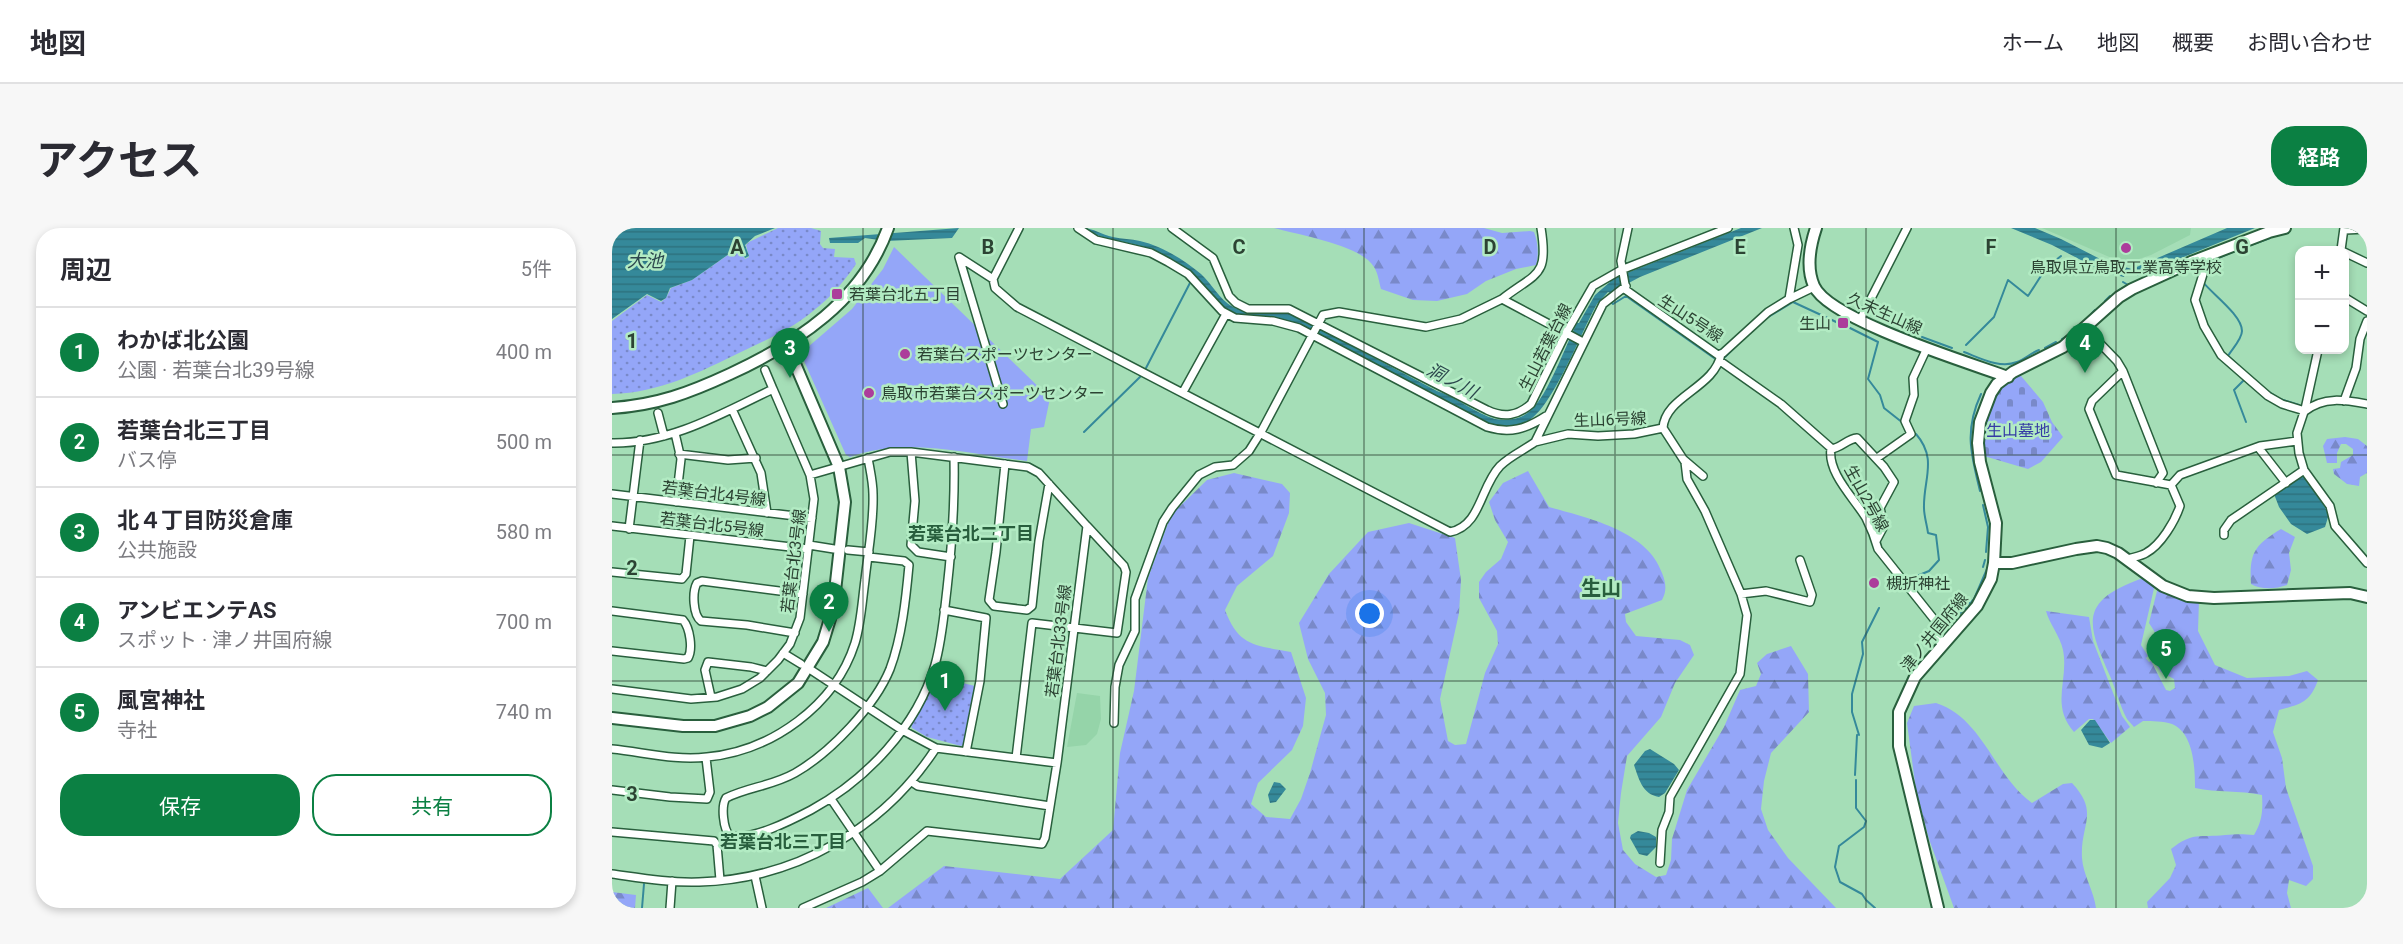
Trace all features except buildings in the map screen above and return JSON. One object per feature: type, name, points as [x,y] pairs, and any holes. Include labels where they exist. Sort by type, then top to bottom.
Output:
[{"type":"street","points":[[612,408],[637,406],[688,393],[787,345],[831,312],[847,296],[874,259],[888,228]]},
{"type":"street","points":[[1019,228],[993,279],[995,288],[1017,307],[1450,532],[1458,530],[1472,520],[1487,483],[1500,466],[1535,442]]},
{"type":"street","points":[[1078,228],[1096,240],[1151,253],[1168,261],[1188,274],[1226,314],[1244,320],[1288,324],[1487,427],[1500,431],[1515,431],[1546,416]]},
{"type":"street","points":[[1172,228],[1214,258],[1228,296],[1236,303],[1248,309],[1289,309],[1317,323]]},
{"type":"street","points":[[1114,723],[1115,687],[1119,665],[1135,631],[1135,599],[1164,522],[1199,475],[1215,467],[1233,465],[1249,451],[1323,315],[1339,312],[1426,327],[1461,319],[1502,299],[1542,270],[1545,258],[1541,228]]},
{"type":"street","points":[[1626,286],[1621,261],[1628,228]]},
{"type":"street","name":"生山若葉台線","points":[[1317,323],[1487,410],[1505,416],[1522,412],[1531,404],[1566,333],[1593,286],[1622,270],[1728,228]]},
{"type":"street","points":[[1789,299],[1798,245],[1794,228]]},
{"type":"street","points":[[1814,287],[1809,254],[1816,228]]},
{"type":"street","points":[[1860,320],[1906,228]]},
{"type":"street","name":"津ノ井国府線","points":[[1938,908],[1899,746],[1899,712],[1909,688],[1923,667],[1977,606],[1991,579],[1996,523],[1980,462],[1978,442],[1985,406],[1991,393],[2008,376],[2064,347],[2119,297],[2209,255],[2285,228]]},
{"type":"street","points":[[2343,246],[2345,229],[2367,229]]},
{"type":"street","points":[[2349,254],[2367,263]]},
{"type":"street","points":[[2209,255],[2195,300],[2204,326],[2221,355],[2274,400],[2305,411]]},
{"type":"street","points":[[993,279],[959,257],[1003,404]]},
{"type":"street","name":"生山5号線","points":[[1626,286],[1635,297],[1720,357],[1768,312],[1814,287]]},
{"type":"street","name":"生山6号線","points":[[1535,442],[1603,304],[1626,286]]},
{"type":"street","name":"久末生山線","points":[[1814,287],[1825,300],[1845,314],[1927,348],[2008,376]]},
{"type":"street","points":[[1502,299],[1583,342]]},
{"type":"street","points":[[2349,300],[2367,311]]},
{"type":"street","points":[[1183,392],[1226,314]]},
{"type":"street","points":[[2344,401],[2356,368],[2360,339],[2367,321]]},
{"type":"street","points":[[2086,329],[2117,361],[2123,372],[2163,473],[2157,483]]},
{"type":"street","points":[[612,717],[684,726],[715,726],[731,722],[768,707],[798,683],[804,666],[823,642],[833,609],[845,502],[839,467],[787,345]]},
{"type":"street","points":[[1876,458],[1911,434],[1905,421],[1914,395],[1913,378],[1927,348]]},
{"type":"street","points":[[2317,354],[2305,411],[2297,433],[2297,441],[2304,470],[2330,506],[2335,526],[2367,563]]},
{"type":"street","name":"生山6号線","points":[[1535,442],[1568,434],[1616,435],[1652,432],[1663,428],[1665,415],[1719,366],[1720,357]]},
{"type":"street","name":"生山2号線","points":[[1720,357],[1781,404],[1831,449],[1830,457],[1841,482],[1864,516],[1878,549],[1937,623],[1942,645]]},
{"type":"street","name":"若葉台北3号線","points":[[612,688],[690,699],[711,698],[742,689],[767,671],[783,653],[795,633],[800,618],[814,499],[810,475],[765,370]]},
{"type":"street","points":[[2123,372],[2092,401],[2089,409],[2116,475],[2171,485]]},
{"type":"street","points":[[612,443],[675,433],[773,389]]},
{"type":"street","points":[[2305,411],[2320,401],[2367,404]]},
{"type":"street","points":[[732,409],[756,458],[764,483],[768,513]]},
{"type":"street","points":[[658,413],[664,435]]},
{"type":"street","points":[[1660,863],[1662,830],[1670,812],[1670,796],[1740,674],[1747,615],[1741,594],[1705,511],[1693,492],[1683,459],[1663,428]]},
{"type":"street","points":[[675,433],[681,459],[676,502]]},
{"type":"street","points":[[1831,449],[1838,449],[1853,438],[1857,438],[1894,482],[1880,508],[1884,526],[1876,541]]},
{"type":"street","points":[[630,529],[640,440]]},
{"type":"street","points":[[2171,485],[2180,475],[2258,447],[2297,441]]},
{"type":"street","points":[[2258,447],[2286,483]]},
{"type":"street","points":[[810,475],[890,452],[954,457],[1033,469],[1124,566],[1125,583],[1117,633],[1032,623],[1016,758]]},
{"type":"street","points":[[911,452],[915,501],[911,545],[918,552],[951,557]]},
{"type":"street","points":[[679,454],[728,460],[756,458]]},
{"type":"street","points":[[848,550],[904,561],[909,565],[900,631],[890,669],[868,707],[840,738],[813,762],[774,783],[726,798],[723,804],[727,834],[733,837],[766,830],[788,822],[831,799],[863,773],[902,730],[914,712],[934,667],[944,610],[955,508],[954,457]]},
{"type":"street","points":[[612,749],[706,758],[742,751],[768,741],[792,726],[833,685],[844,668],[856,638],[861,616],[869,555],[873,492],[868,458]]},
{"type":"street","points":[[1683,459],[1703,476]]},
{"type":"street","points":[[1005,464],[989,600],[992,605],[1027,610],[1032,606],[1040,532],[1049,484]]},
{"type":"street","points":[[2224,535],[2224,530],[2231,520],[2304,470]]},
{"type":"street","points":[[2128,559],[2146,553],[2154,547],[2180,513],[2180,506],[2171,485]]},
{"type":"street","name":"若葉台北4号線","points":[[612,494],[812,518]]},
{"type":"street","name":"若葉台北5号線","points":[[612,526],[690,536],[834,549]]},
{"type":"street","name":"若葉台北33号線","points":[[880,871],[927,831],[1042,844],[1045,838],[1057,764],[1087,526]]},
{"type":"street","points":[[612,572],[682,579],[686,574],[690,536]]},
{"type":"street","points":[[1994,563],[2012,563],[2097,546],[2108,548],[2128,559],[2163,586],[2188,596],[2214,598],[2350,593],[2367,597]]},
{"type":"street","points":[[1741,594],[1766,591],[1810,602],[1812,595],[1800,560]]},
{"type":"street","points":[[795,633],[747,625],[701,621],[696,615],[694,588],[702,581],[803,594]]},
{"type":"street","points":[[944,610],[987,618],[980,681],[966,752]]},
{"type":"street","points":[[612,611],[683,620],[687,625],[691,652],[690,656],[684,659],[612,651]]},
{"type":"street","points":[[783,653],[902,730],[936,748],[1057,764]]},
{"type":"street","points":[[711,698],[705,670],[708,662],[767,671]]},
{"type":"street","points":[[612,874],[672,881],[720,880],[755,876],[793,864],[837,845],[883,811],[912,782],[936,748]]},
{"type":"street","points":[[612,790],[707,799],[710,792],[706,758]]},
{"type":"street","points":[[912,782],[918,786],[1050,806]]},
{"type":"street","points":[[803,908],[862,882],[880,871],[852,834],[831,799]]},
{"type":"street","points":[[612,832],[714,842],[717,845],[720,880]]},
{"type":"street","points":[[755,876],[762,908]]},
{"type":"street","points":[[670,908],[672,881]]},
{"type":"shaded area","name":"鳥取県立鳥取工業高等学校","points":[[2042,228],[2191,228],[2190,235],[2151,255],[2130,262],[2121,262]]},
{"type":"shaded area","points":[[1077,693],[1100,696],[1101,719],[1097,734],[1086,745],[1067,747]]},
{"type":"green space","points":[[778,228],[811,228],[821,231],[820,244],[823,248],[835,249],[834,257],[854,258],[856,264],[825,301],[778,334],[710,367],[663,386],[612,394],[612,321],[647,295],[661,302],[671,288],[692,280],[735,250],[742,253],[745,259],[749,257],[746,245],[749,242]]},
{"type":"green space","points":[[1274,228],[1484,228],[1502,233],[1530,231],[1534,232],[1538,257],[1536,265],[1516,269],[1486,281],[1467,294],[1437,301],[1413,300],[1381,289],[1374,267],[1367,259],[1356,253],[1328,242]]},
{"type":"green space","name":"若葉台スポーツセンター","points":[[894,247],[1050,398],[1044,427],[1031,429],[1027,461],[938,448],[915,447],[871,451],[850,457],[846,455],[804,361],[808,347],[852,309],[883,269]]},
{"type":"green space","name":"生山墓地","points":[[2014,375],[2021,376],[2043,402],[2052,422],[2063,437],[2041,462],[2028,469],[1984,456],[1984,431],[1988,411],[1997,392]]},
{"type":"green space","points":[[2345,437],[2358,439],[2367,446],[2367,473],[2360,477],[2359,486],[2347,484],[2334,474],[2333,469],[2340,468],[2341,462],[2353,455],[2353,449],[2346,444],[2341,444],[2337,453],[2337,463],[2327,463],[2323,446],[2327,439]]},
{"type":"green space","points":[[1528,471],[1549,507],[1615,528],[1644,547],[1655,559],[1665,584],[1662,600],[1625,614],[1626,622],[1636,636],[1680,640],[1690,645],[1694,655],[1675,683],[1661,717],[1627,756],[1618,823],[1623,850],[1635,864],[1656,877],[1666,875],[1671,860],[1672,839],[1687,790],[1724,727],[1740,690],[1756,686],[1761,674],[1757,663],[1767,654],[1791,646],[1808,674],[1809,712],[1771,753],[1764,781],[1761,809],[1768,830],[1788,858],[1836,908],[888,908],[944,866],[1060,879],[1113,830],[1120,753],[1134,691],[1148,578],[1171,515],[1207,480],[1234,473],[1282,484],[1290,493],[1289,513],[1273,556],[1237,586],[1225,610],[1230,622],[1243,638],[1258,645],[1291,652],[1306,698],[1303,726],[1292,750],[1258,783],[1251,804],[1266,817],[1290,819],[1301,799],[1326,715],[1325,693],[1308,659],[1299,623],[1329,574],[1368,532],[1409,523],[1455,538],[1461,580],[1459,613],[1440,699],[1448,741],[1455,745],[1466,744],[1485,673],[1498,644],[1497,631],[1479,598],[1479,582],[1486,572],[1501,559],[1508,542],[1495,520],[1489,502],[1503,483]]},
{"type":"green space","points":[[2281,529],[2295,537],[2289,553],[2291,570],[2287,585],[2269,588],[2251,584],[2251,564],[2256,551],[2265,540]]},
{"type":"green space","points":[[2143,578],[2155,584],[2141,645],[2148,656],[2146,658],[2149,662],[2151,661],[2166,690],[2170,691],[2175,688],[2174,679],[2161,672],[2148,652],[2158,637],[2149,623],[2158,587],[2174,596],[2199,601],[2198,631],[2215,665],[2247,678],[2289,676],[2307,671],[2318,680],[2308,698],[2294,706],[2279,710],[2273,732],[2282,758],[2286,788],[2313,866],[2313,879],[2306,886],[2289,880],[2287,893],[2291,908],[2148,908],[2147,902],[2170,878],[2176,865],[2171,849],[2191,837],[2254,835],[2262,811],[2262,795],[2195,788],[2192,752],[2185,735],[2172,724],[2165,722],[2143,721],[2134,727],[2127,719],[2096,641],[2093,627],[2094,615],[2098,605],[2107,595]]},
{"type":"green space","points":[[2046,611],[2089,617],[2093,641],[2122,716],[2130,727],[2111,743],[2093,719],[2089,719],[2074,732],[2067,722],[2062,702],[2063,650]]},
{"type":"green space","points":[[934,676],[975,686],[965,744],[961,746],[927,737],[912,728],[911,724]]},
{"type":"green space","points":[[1936,703],[1952,710],[1965,721],[2019,792],[2032,803],[2063,784],[2072,783],[2080,793],[2087,811],[2082,858],[2096,908],[1954,908],[1929,839],[1916,790],[1907,723],[1914,706]]},
{"type":"green space","points":[[868,888],[883,908],[826,908]]},
{"type":"green space","points":[[612,892],[636,895],[635,908],[612,908]]},
{"type":"water","name":"大池","points":[[616,228],[775,228],[755,236],[745,245],[749,256],[745,258],[742,252],[736,249],[692,280],[670,288],[666,298],[661,301],[647,294],[612,319],[612,232]]},
{"type":"water","points":[[959,228],[952,238],[886,241],[865,238],[858,243],[830,243],[829,238]]},
{"type":"water","points":[[1083,228],[1113,237],[1148,243],[1164,250],[1201,274],[1233,307],[1246,311],[1279,312],[1295,316],[1481,413],[1504,420],[1523,416],[1537,404],[1550,382],[1577,323],[1595,295],[1610,282],[1609,280],[1741,228],[1762,228],[1608,292],[1597,304],[1547,401],[1528,421],[1519,425],[1505,426],[1491,425],[1299,324],[1235,314],[1221,306],[1195,276],[1168,257],[1156,251],[1113,240]]},
{"type":"water","points":[[2011,228],[2035,228],[2106,262],[2132,269],[2227,228],[2255,228],[2137,276],[2137,274],[2124,277],[2104,272],[2052,245]]},
{"type":"water","points":[[2304,473],[2329,514],[2325,527],[2307,534],[2291,524],[2279,507],[2274,494]]},
{"type":"water","points":[[2090,720],[2095,720],[2110,743],[2102,748],[2089,745],[2081,730]]},
{"type":"water","points":[[1650,749],[1674,764],[1679,770],[1665,793],[1659,797],[1645,789],[1634,765],[1645,751]]},
{"type":"water","points":[[1274,782],[1280,783],[1286,789],[1276,802],[1270,803],[1268,795]]},
{"type":"water","points":[[1638,831],[1656,837],[1656,847],[1647,856],[1639,854],[1630,838]]},
{"type":"waterway","points":[[2248,246],[2270,238]]},
{"type":"waterway","points":[[2211,261],[2235,251]]},
{"type":"waterway","points":[[1966,345],[1994,317],[2008,280],[2028,296],[2046,268],[2061,256]]},
{"type":"waterway","points":[[1146,368],[1191,281]]},
{"type":"waterway","points":[[2119,290],[2128,285],[2123,282]]},
{"type":"waterway","points":[[2203,282],[2232,311],[2241,325],[2240,337],[2228,356],[2239,366]]},
{"type":"waterway","points":[[1612,303],[1626,296],[1714,358]]},
{"type":"waterway","points":[[2105,301],[2110,296]]},
{"type":"waterway","points":[[1765,319],[1793,302],[1847,327]]},
{"type":"waterway","points":[[2088,318],[2095,310]]},
{"type":"waterway","points":[[1850,328],[1878,342],[1868,379],[1880,395],[1884,408],[1903,423]]},
{"type":"waterway","points":[[2062,339],[2070,334]]},
{"type":"waterway","points":[[1922,337],[1952,348]]},
{"type":"waterway","points":[[1725,357],[1741,341]]},
{"type":"waterway","points":[[2045,348],[2056,342]]},
{"type":"waterway","points":[[1964,352],[1990,362],[2010,364],[2039,350]]},
{"type":"waterway","points":[[1084,432],[1142,375]]},
{"type":"waterway","points":[[2244,380],[2234,390],[2246,422]]},
{"type":"waterway","points":[[2266,390],[2280,399],[2299,405]]},
{"type":"waterway","points":[[1980,491],[1972,454],[1971,431],[1972,420],[1981,394]]},
{"type":"waterway","points":[[1907,580],[1929,571],[1939,560],[1936,535],[1928,533],[1924,514],[1928,461],[1923,443],[1916,434]]},
{"type":"waterway","points":[[1983,505],[1988,527],[1986,552]]},
{"type":"waterway","points":[[1983,567],[1985,560]]},
{"type":"waterway","points":[[1942,631],[1974,599],[1987,569]]},
{"type":"waterway","points":[[1892,589],[1900,582]]},
{"type":"waterway","points":[[1859,735],[1852,712],[1852,694],[1863,654],[1862,642],[1879,608]]},
{"type":"waterway","points":[[1855,775],[1857,735]]},
{"type":"waterway","points":[[1856,780],[1856,808],[1866,821],[1864,827],[1839,846],[1835,867],[1840,882],[1862,894],[1875,908]]},
{"type":"waterway","points":[[642,908],[644,884]]},
{"type":"place","name":"鳥取県立鳥取工業高等学校","points":[[2126,248]]},
{"type":"place","name":"若葉台北五丁目","points":[[837,294]]},
{"type":"place","name":"生山","points":[[1843,323]]},
{"type":"place","name":"若葉台スポーツセンター","points":[[905,354]]},
{"type":"place","name":"アンビエンテAS","points":[[2085,373]]},
{"type":"place","name":"北４丁目防災倉庫","points":[[790,378]]},
{"type":"place","name":"鳥取市若葉台スポーツセンター","points":[[869,393]]},
{"type":"place","name":"槻折神社","points":[[1874,583]]},
{"type":"place","name":"若葉台北三丁目","points":[[829,632]]},
{"type":"place","name":"風宮神社","points":[[2166,679]]},
{"type":"place","name":"わかば北公園","points":[[945,711]]},
{"type":"district","name":"若葉台北二丁目","points":[[971,534]]},
{"type":"district","name":"生山","points":[[1601,588]]},
{"type":"district","name":"若葉台北三丁目","points":[[783,842]]},
{"type":"water label","name":"洞ノ川","points":[[1452,381]]}]
